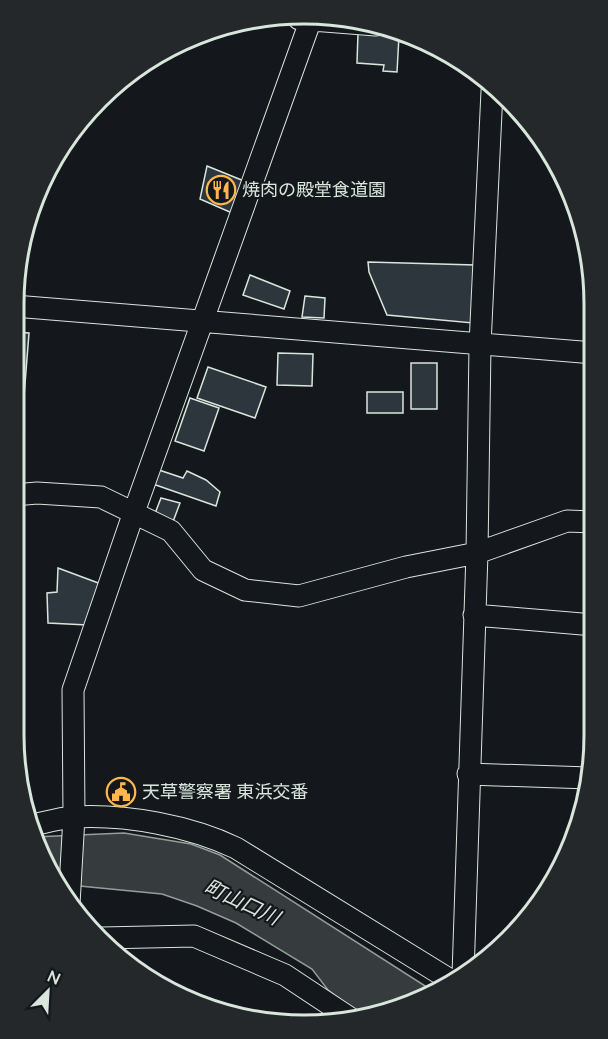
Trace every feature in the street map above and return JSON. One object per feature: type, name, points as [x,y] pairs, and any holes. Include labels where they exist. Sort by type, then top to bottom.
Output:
[{"type":"street","points":[[69,888],[73,822],[73,690],[305,24]]},
{"type":"street","points":[[463,965],[477,553],[480,345],[492,96]]},
{"type":"street","points":[[24,307],[584,352]]},
{"type":"street","points":[[24,494],[101,497],[171,531],[203,570],[245,590],[299,596],[406,567],[477,553],[567,521],[584,522]]},
{"type":"street","points":[[474,615],[584,624]]},
{"type":"street","points":[[468,774],[581,778]]},
{"type":"street","points":[[39,825],[131,820],[206,833],[236,848],[445,977]]},
{"type":"street","points":[[111,938],[194,936],[285,975],[342,1013]]},
{"type":"water","name":"町山口川","points":[[124,833],[191,844],[220,855],[426,987],[394,1000],[356,1011],[328,990],[312,969],[236,923],[162,894],[68,885],[43,837]]},
{"type":"building","points":[[358,33],[378,34],[399,41],[397,72],[383,71],[384,65],[357,63]]},
{"type":"building","name":"焼肉の殿堂食道園","points":[[207,166],[244,181],[232,213],[200,199]]},
{"type":"building","points":[[368,262],[475,265],[473,323],[387,315],[369,272]]},
{"type":"building","points":[[250,275],[290,291],[284,309],[243,295]]},
{"type":"building","points":[[305,296],[325,298],[324,318],[302,317]]},
{"type":"building","points":[[24,333],[29,333],[24,396]]},
{"type":"building","points":[[278,353],[313,354],[312,386],[277,385]]},
{"type":"building","points":[[411,363],[437,363],[437,409],[411,409]]},
{"type":"building","points":[[208,367],[266,387],[255,418],[197,398]]},
{"type":"building","points":[[367,392],[403,392],[403,413],[367,413]]},
{"type":"building","points":[[190,398],[219,408],[204,451],[175,441]]},
{"type":"building","points":[[159,470],[183,478],[187,471],[206,480],[220,492],[216,506],[153,484]]},
{"type":"building","points":[[161,498],[180,503],[171,527],[154,516]]},
{"type":"building","points":[[58,568],[101,584],[87,625],[48,623],[47,593],[57,592]]},
{"type":"building","name":"天草警察署 東浜交番","points":[[131,783],[131,801],[110,801],[113,784]]},
{"type":"place","name":"焼肉の殿堂食道園","points":[[221,190]]},
{"type":"place","name":"天草警察署 東浜交番","points":[[121,792]]}]
